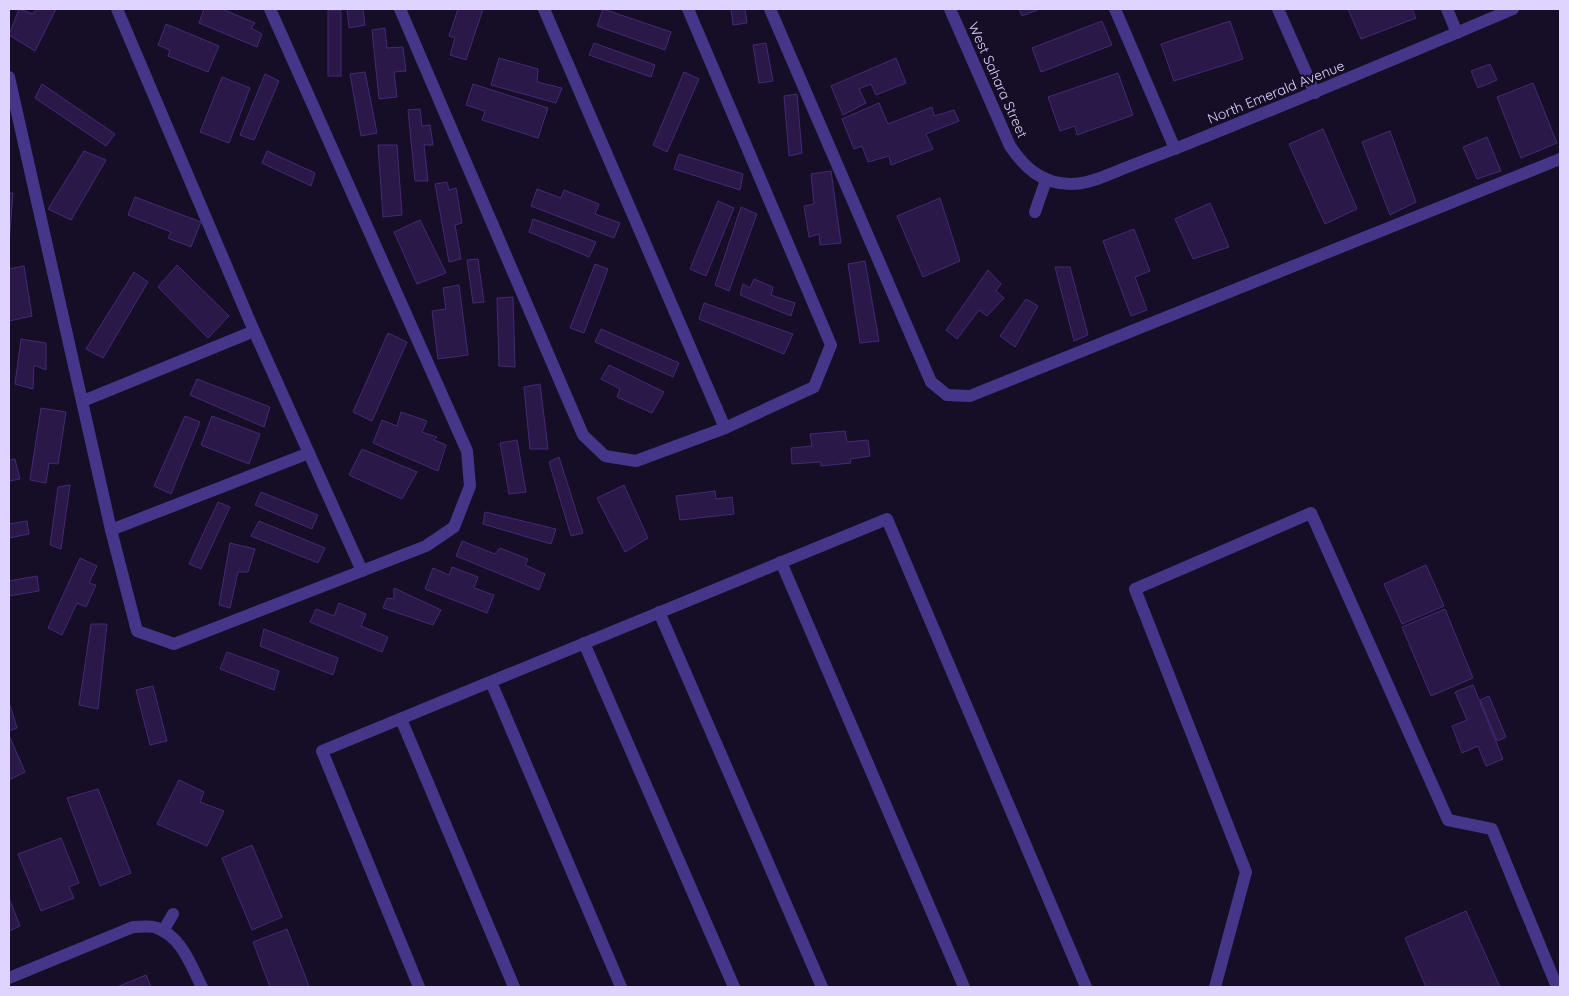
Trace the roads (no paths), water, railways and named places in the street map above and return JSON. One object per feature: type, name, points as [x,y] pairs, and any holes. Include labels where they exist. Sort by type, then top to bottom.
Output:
[{"type":"street","points":[[118,9],[254,330],[362,571]]},
{"type":"street","points":[[9,77],[111,530],[138,631],[174,644],[426,546],[454,527],[470,486],[466,451],[270,9]]},
{"type":"street","points":[[400,9],[583,435],[605,456],[636,462],[725,428],[814,387],[831,345],[688,9]]},
{"type":"street","points":[[544,9],[725,428]]},
{"type":"street","points":[[770,9],[931,382],[947,395],[970,396],[1560,159]]},
{"type":"street","name":"West Sahara Street","points":[[950,9],[1010,146],[1022,164],[1046,180]]},
{"type":"street","points":[[1115,9],[1175,149]]},
{"type":"street","points":[[1278,9],[1315,93]]},
{"type":"street","points":[[1447,9],[1457,33]]},
{"type":"street","name":"North Emerald Avenue","points":[[1046,180],[1070,184],[1089,182],[1315,93],[1513,9]]},
{"type":"street","points":[[1035,212],[1046,180]]},
{"type":"street","points":[[83,401],[254,330]]},
{"type":"street","points":[[111,530],[310,452]]},
{"type":"street","points":[[1215,987],[1246,872],[1135,589],[1310,513],[1448,820],[1492,830],[1557,987]]},
{"type":"street","points":[[419,987],[322,751],[887,519],[1086,987]]},
{"type":"street","points":[[781,562],[964,987]]},
{"type":"street","points":[[659,612],[822,987]]},
{"type":"street","points":[[584,643],[734,987]]},
{"type":"street","points":[[491,682],[621,987]]},
{"type":"street","points":[[401,719],[514,987]]},
{"type":"street","points":[[163,931],[173,914]]},
{"type":"street","points":[[9,978],[133,927],[150,926],[163,931],[182,947],[202,987]]}]
